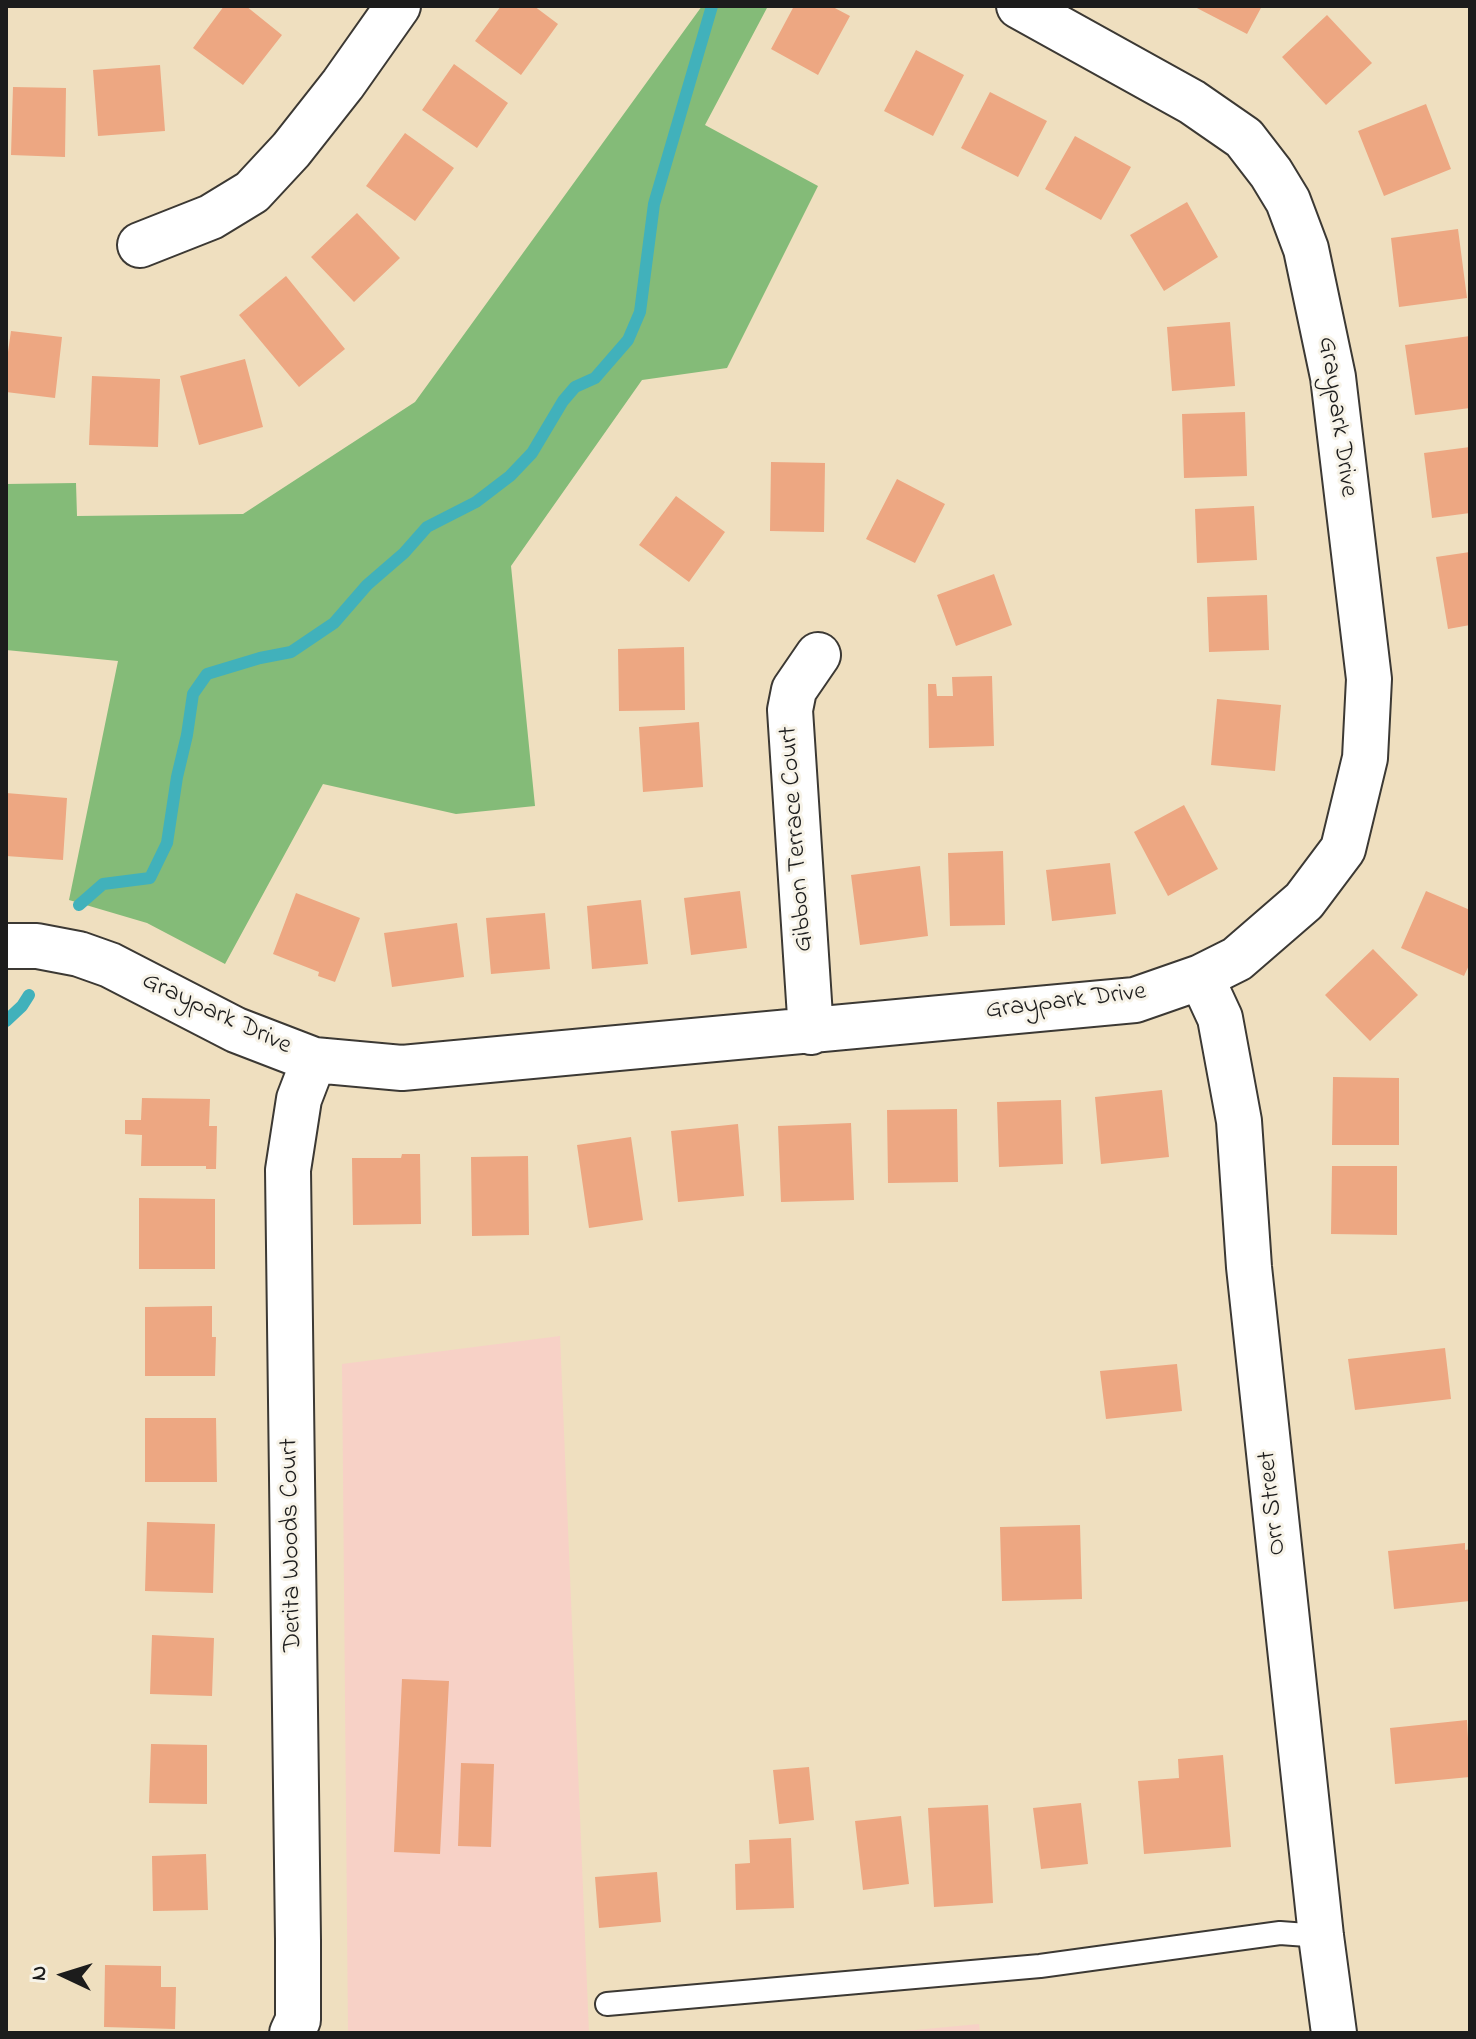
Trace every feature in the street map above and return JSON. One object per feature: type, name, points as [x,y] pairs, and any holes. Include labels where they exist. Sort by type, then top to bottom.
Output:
[{"type":"street","points":[[140,245],[211,217],[252,192],[291,150],[343,84],[398,6]]},
{"type":"street","name":"Graypark Drive","points":[[6,946],[37,946],[79,954],[110,965],[236,1030],[314,1060],[402,1068],[1135,1000],[1201,977],[1237,959],[1304,901],[1343,849],[1365,758],[1369,679],[1333,377],[1306,249],[1288,201],[1244,138],[1192,102],[1019,6]]},
{"type":"street","name":"Gibbon Terrace Court","points":[[811,1032],[790,710],[794,690],[818,655]]},
{"type":"street","name":"Orr Street","points":[[1201,977],[1220,1018],[1239,1121],[1249,1267],[1334,2033]]},
{"type":"street","name":"Derita Woods Court","points":[[292,2033],[298,2020],[298,1940],[288,1170],[299,1099],[314,1060]]},
{"type":"lane","points":[[607,2004],[1040,1966],[1280,1933],[1321,1936]]},
{"type":"shaded area","points":[[560,1336],[589,2033],[348,2033],[342,1364]]},
{"type":"shaded area","points":[[979,2024],[980,2033],[883,2033]]},
{"type":"green space","points":[[702,6],[768,6],[705,125],[818,186],[727,368],[642,380],[511,566],[535,806],[456,814],[323,784],[225,964],[147,923],[69,900],[118,661],[6,650],[6,484],[76,483],[77,516],[243,514],[415,402]]},
{"type":"building","points":[[224,6],[246,6],[282,35],[243,85],[193,48]]},
{"type":"building","points":[[501,6],[534,6],[558,24],[521,75],[475,41]]},
{"type":"building","points":[[794,6],[831,6],[850,16],[818,75],[771,49]]},
{"type":"building","points":[[1193,6],[1262,6],[1247,34]]},
{"type":"building","points":[[1327,15],[1372,63],[1326,105],[1282,57]]},
{"type":"building","points":[[916,50],[964,75],[933,136],[884,111]]},
{"type":"building","points":[[454,64],[508,103],[477,148],[422,110]]},
{"type":"building","points":[[160,65],[165,131],[98,136],[93,70]]},
{"type":"building","points":[[13,87],[66,88],[65,157],[11,155]]},
{"type":"building","points":[[990,92],[1047,121],[1018,177],[961,148]]},
{"type":"building","points":[[1426,104],[1451,169],[1384,196],[1358,131]]},
{"type":"building","points":[[405,133],[454,168],[415,221],[366,186]]},
{"type":"building","points":[[1075,136],[1131,167],[1101,220],[1045,189]]},
{"type":"building","points":[[1187,202],[1218,257],[1164,291],[1130,235]]},
{"type":"building","points":[[357,213],[400,258],[354,302],[311,257]]},
{"type":"building","points":[[1458,229],[1467,298],[1399,307],[1391,238]]},
{"type":"building","points":[[286,276],[345,349],[299,387],[239,315]]},
{"type":"building","points":[[1230,322],[1235,386],[1172,391],[1167,327]]},
{"type":"building","points":[[11,331],[62,337],[55,398],[6,392]]},
{"type":"building","points":[[1470,336],[1470,408],[1415,415],[1405,345]]},
{"type":"building","points":[[245,359],[263,427],[199,445],[180,376]]},
{"type":"building","points":[[92,376],[160,379],[158,447],[89,445]]},
{"type":"building","points":[[1245,412],[1247,476],[1184,478],[1182,414]]},
{"type":"building","points":[[1470,447],[1470,513],[1432,518],[1424,453]]},
{"type":"building","points":[[771,462],[825,463],[824,532],[770,531]]},
{"type":"building","points":[[897,479],[945,504],[915,563],[866,539]]},
{"type":"building","points":[[676,496],[725,532],[689,582],[639,545]]},
{"type":"building","points":[[1254,506],[1257,560],[1197,563],[1195,509]]},
{"type":"building","points":[[1470,552],[1470,625],[1448,629],[1436,557]]},
{"type":"building","points":[[994,574],[1012,625],[956,646],[937,595]]},
{"type":"building","points":[[1267,595],[1269,650],[1209,652],[1207,597]]},
{"type":"building","points":[[684,647],[685,710],[619,711],[618,649]]},
{"type":"building","points":[[992,676],[994,746],[929,748],[928,684],[936,684],[937,696],[953,696],[952,677]]},
{"type":"building","points":[[1217,699],[1281,705],[1275,771],[1211,765]]},
{"type":"building","points":[[699,722],[703,787],[643,792],[639,727]]},
{"type":"building","points":[[6,793],[67,798],[63,860],[6,856]]},
{"type":"building","points":[[1184,805],[1218,869],[1168,896],[1134,832]]},
{"type":"building","points":[[1003,851],[1005,925],[950,926],[948,853]]},
{"type":"building","points":[[1110,863],[1116,914],[1052,921],[1046,870]]},
{"type":"building","points":[[920,866],[928,936],[860,945],[851,875]]},
{"type":"building","points":[[740,891],[747,948],[691,955],[684,898]]},
{"type":"building","points":[[1426,891],[1470,910],[1470,963],[1464,976],[1401,948]]},
{"type":"building","points":[[296,893],[360,918],[335,982],[318,976],[319,972],[273,954]]},
{"type":"building","points":[[641,900],[648,964],[592,969],[587,906]]},
{"type":"building","points":[[545,913],[550,969],[491,974],[486,918]]},
{"type":"building","points":[[457,923],[464,977],[392,987],[384,933]]},
{"type":"building","points":[[1373,949],[1418,995],[1370,1041],[1325,995]]},
{"type":"building","points":[[1333,1077],[1399,1078],[1399,1145],[1332,1145]]},
{"type":"building","points":[[1162,1090],[1169,1157],[1101,1164],[1095,1097]]},
{"type":"building","points":[[142,1098],[210,1099],[209,1126],[217,1126],[216,1169],[206,1169],[206,1166],[141,1166],[142,1135],[125,1134],[125,1120],[141,1120]]},
{"type":"building","points":[[1061,1100],[1063,1164],[999,1167],[997,1102]]},
{"type":"building","points":[[957,1109],[958,1182],[888,1183],[887,1110]]},
{"type":"building","points":[[851,1123],[854,1200],[781,1202],[778,1126]]},
{"type":"building","points":[[738,1124],[744,1196],[678,1202],[671,1131]]},
{"type":"building","points":[[631,1137],[643,1220],[589,1228],[577,1145]]},
{"type":"building","points":[[402,1154],[420,1154],[421,1224],[353,1225],[352,1158],[401,1158]]},
{"type":"building","points":[[528,1156],[529,1235],[472,1236],[471,1157]]},
{"type":"building","points":[[1332,1166],[1397,1166],[1397,1235],[1331,1234]]},
{"type":"building","points":[[139,1198],[215,1199],[215,1269],[139,1269]]},
{"type":"building","points":[[212,1306],[212,1337],[216,1337],[215,1376],[145,1376],[145,1307]]},
{"type":"building","points":[[1445,1348],[1451,1399],[1355,1410],[1348,1359]]},
{"type":"building","points":[[1177,1364],[1182,1411],[1106,1419],[1100,1371]]},
{"type":"building","points":[[145,1418],[216,1418],[217,1482],[145,1482]]},
{"type":"building","points":[[147,1522],[215,1524],[213,1593],[145,1591]]},
{"type":"building","points":[[1080,1525],[1082,1599],[1002,1601],[1000,1527]]},
{"type":"building","points":[[1465,1543],[1465,1550],[1470,1549],[1470,1601],[1394,1609],[1388,1551]]},
{"type":"building","points":[[152,1635],[214,1638],[212,1696],[150,1694]]},
{"type":"building","points":[[402,1679],[449,1681],[440,1854],[394,1852]]},
{"type":"building","points":[[1467,1720],[1470,1777],[1395,1784],[1390,1728]]},
{"type":"building","points":[[151,1744],[207,1745],[207,1804],[149,1803]]},
{"type":"building","points":[[1223,1755],[1231,1847],[1144,1854],[1138,1781],[1179,1778],[1178,1759]]},
{"type":"building","points":[[461,1763],[494,1764],[491,1847],[458,1846]]},
{"type":"building","points":[[809,1767],[814,1820],[779,1824],[773,1770]]},
{"type":"building","points":[[1081,1803],[1088,1864],[1041,1869],[1033,1808]]},
{"type":"building","points":[[988,1805],[993,1903],[934,1907],[928,1808]]},
{"type":"building","points":[[901,1816],[909,1884],[863,1890],[855,1821]]},
{"type":"building","points":[[791,1838],[794,1908],[736,1910],[735,1864],[750,1863],[749,1840]]},
{"type":"building","points":[[206,1854],[208,1910],[153,1911],[152,1856]]},
{"type":"building","points":[[657,1872],[661,1922],[599,1928],[595,1877]]},
{"type":"building","points":[[105,1965],[161,1966],[161,1987],[176,1987],[175,2029],[104,2027]]},
{"type":"waterway","points":[[79,905],[103,884],[150,878],[167,843],[193,694],[207,674],[291,652],[334,623],[367,585],[404,553],[427,527],[476,502],[510,476],[532,453],[563,401],[575,387],[595,378],[628,340],[640,312],[654,204],[712,6]]},
{"type":"waterway","points":[[6,1021],[29,995]]}]
